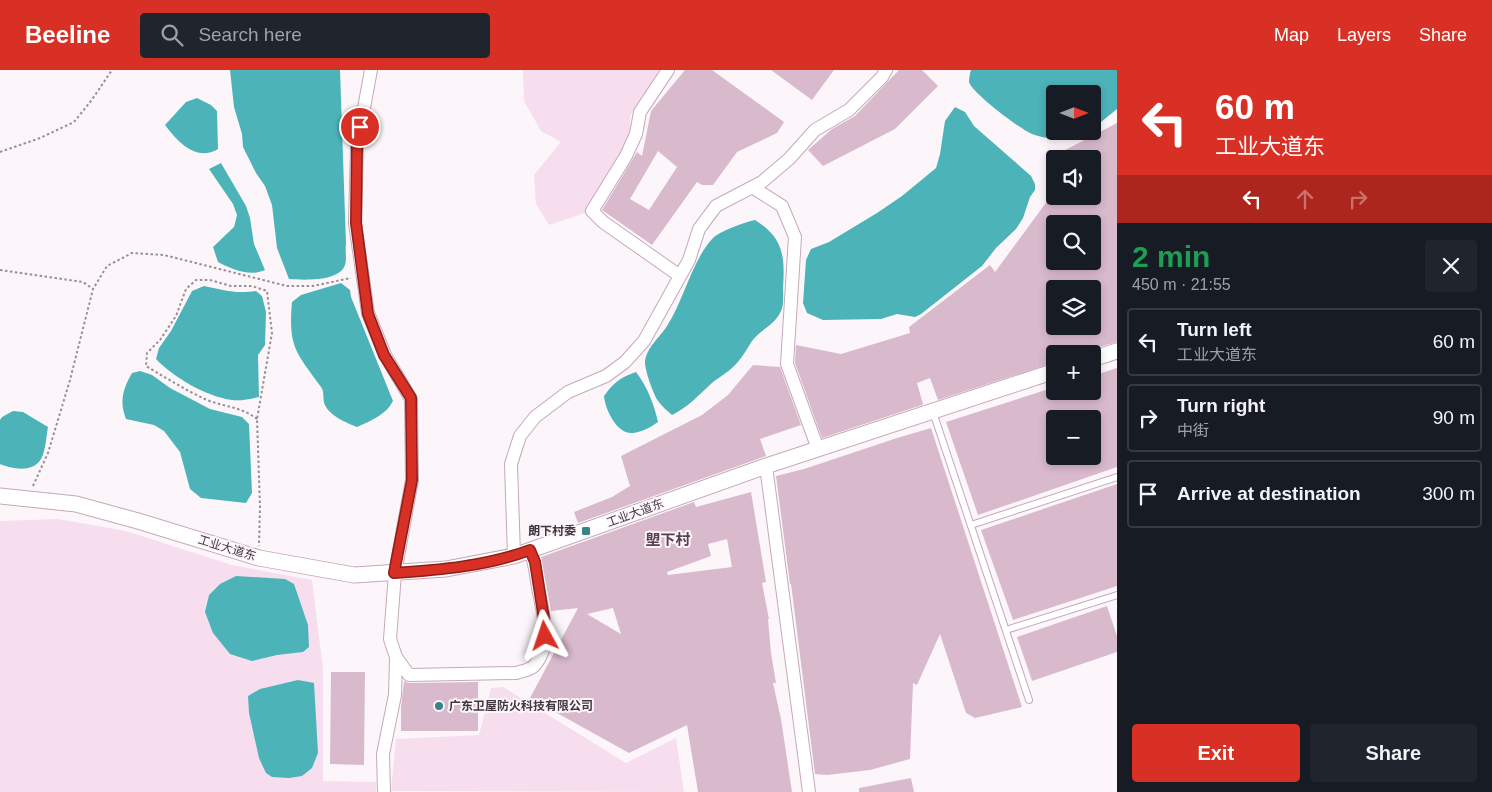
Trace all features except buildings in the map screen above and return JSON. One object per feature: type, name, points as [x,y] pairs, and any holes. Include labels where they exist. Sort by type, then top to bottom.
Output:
[{"type":"street","points":[[371,70],[357,146],[356,223],[368,314],[384,355],[411,398],[412,480],[394,573],[390,639],[396,657],[410,675],[516,673],[533,668],[542,654],[545,636],[535,562],[530,550]]},
{"type":"street","points":[[668,70],[640,112],[636,134],[626,156],[592,211],[603,222],[680,276]]},
{"type":"street","points":[[514,556],[511,464],[520,436],[535,417],[568,392],[606,376],[624,362],[644,342],[689,260],[699,229],[716,206],[762,182],[788,159],[815,130],[849,110],[882,77],[886,70]]},
{"type":"street","points":[[752,187],[782,206],[795,237],[787,364],[818,449]]},
{"type":"street","points":[[1101,356],[1117,351]]},
{"type":"street","name":"工业大道东","points":[[0,496],[76,504],[258,558],[354,575],[446,569],[514,556],[766,466],[1046,374]]},
{"type":"street","points":[[766,466],[809,792]]},
{"type":"street","points":[[384,792],[383,754],[395,695],[396,657]]},
{"type":"lane","points":[[933,412],[1029,700]]},
{"type":"lane","points":[[971,525],[1117,477]]},
{"type":"lane","points":[[1006,630],[1117,595]]},
{"type":"path","points":[[0,152],[40,138],[74,122],[112,70]]},
{"type":"path","points":[[29,499],[48,453],[70,380],[93,290],[107,266],[132,253],[164,255],[287,286],[313,286],[363,276]]},
{"type":"path","points":[[0,270],[83,282],[93,290]]},
{"type":"path","points":[[257,419],[248,411],[207,399],[146,366],[147,353],[160,340],[176,316],[186,290],[196,280],[210,280],[231,286],[252,286],[267,291],[272,333],[257,419],[260,506],[258,558]]},
{"type":"shaded area","points":[[523,70],[662,70],[630,116],[630,133],[620,162],[585,213],[549,225],[536,204],[534,175],[561,142],[541,131],[524,101]]},
{"type":"shaded area","points":[[58,519],[126,531],[232,565],[312,580],[323,669],[323,781],[376,782],[376,792],[0,792],[0,521]]},
{"type":"shaded area","points":[[503,687],[626,763],[676,738],[684,792],[391,791],[396,739],[479,735],[491,688]]},
{"type":"water","points":[[230,70],[340,70],[346,257],[345,265],[336,275],[320,279],[289,279],[277,248],[272,205],[265,186],[243,147],[242,134],[234,107]]},
{"type":"water","points":[[971,70],[1117,70],[1117,109],[1101,122],[1101,85],[1046,85],[1046,137],[1038,136],[1018,125],[978,94],[969,82]]},
{"type":"water","points":[[197,98],[211,105],[217,111],[218,149],[210,152],[195,152],[188,148],[165,125],[186,102]]},
{"type":"water","points":[[955,107],[965,112],[974,126],[1031,176],[1035,184],[1035,190],[1016,229],[996,248],[982,266],[915,317],[897,314],[881,319],[823,320],[807,313],[803,303],[806,260],[811,249],[829,242],[877,213],[902,196],[936,168],[945,121]]},
{"type":"water","points":[[221,163],[246,206],[254,244],[265,270],[253,273],[247,272],[218,262],[213,247],[234,227],[237,215],[233,204],[209,169]]},
{"type":"water","points":[[755,220],[772,234],[781,249],[784,267],[783,306],[781,311],[775,320],[755,337],[734,366],[688,405],[672,415],[658,401],[652,388],[645,366],[648,352],[673,316],[699,257],[713,238],[727,230]]},
{"type":"water","points":[[341,283],[350,290],[351,297],[393,401],[382,414],[357,427],[339,419],[327,409],[322,389],[300,357],[291,329],[292,302],[301,295]]},
{"type":"water","points":[[204,286],[235,292],[256,291],[262,296],[266,312],[265,345],[258,355],[259,397],[235,400],[212,395],[181,379],[156,359],[159,348],[171,331],[192,291]]},
{"type":"water","points":[[140,371],[152,375],[170,388],[210,409],[242,417],[249,424],[252,493],[246,503],[201,498],[190,489],[180,452],[164,431],[154,425],[126,419],[122,401],[124,390],[132,373]]},
{"type":"water","points":[[636,372],[650,396],[658,422],[640,432],[627,433],[617,426],[609,414],[604,396],[618,381]]},
{"type":"water","points":[[13,411],[23,412],[48,427],[43,455],[37,463],[28,468],[22,469],[0,464],[0,420]]},
{"type":"water","points":[[236,576],[285,579],[294,584],[308,625],[309,647],[303,652],[277,655],[252,661],[230,654],[213,633],[205,612],[209,595],[220,584]]},
{"type":"water","points":[[298,680],[314,683],[318,753],[312,768],[302,776],[289,778],[272,777],[266,773],[259,758],[249,713],[248,696],[260,689]]},
{"type":"place","name":"朗下村委","points":[[586,531]]},
{"type":"place","name":"广东卫屋防火科技有限公司","points":[[439,706]]},
{"type":"district","name":"塱下村","points":[[668,540]]},
{"type":"route","points":[[360,127],[357,146],[356,223],[368,314],[384,355],[411,398],[412,480],[394,573],[446,569],[514,556],[530,550],[535,562],[545,636]]}]
